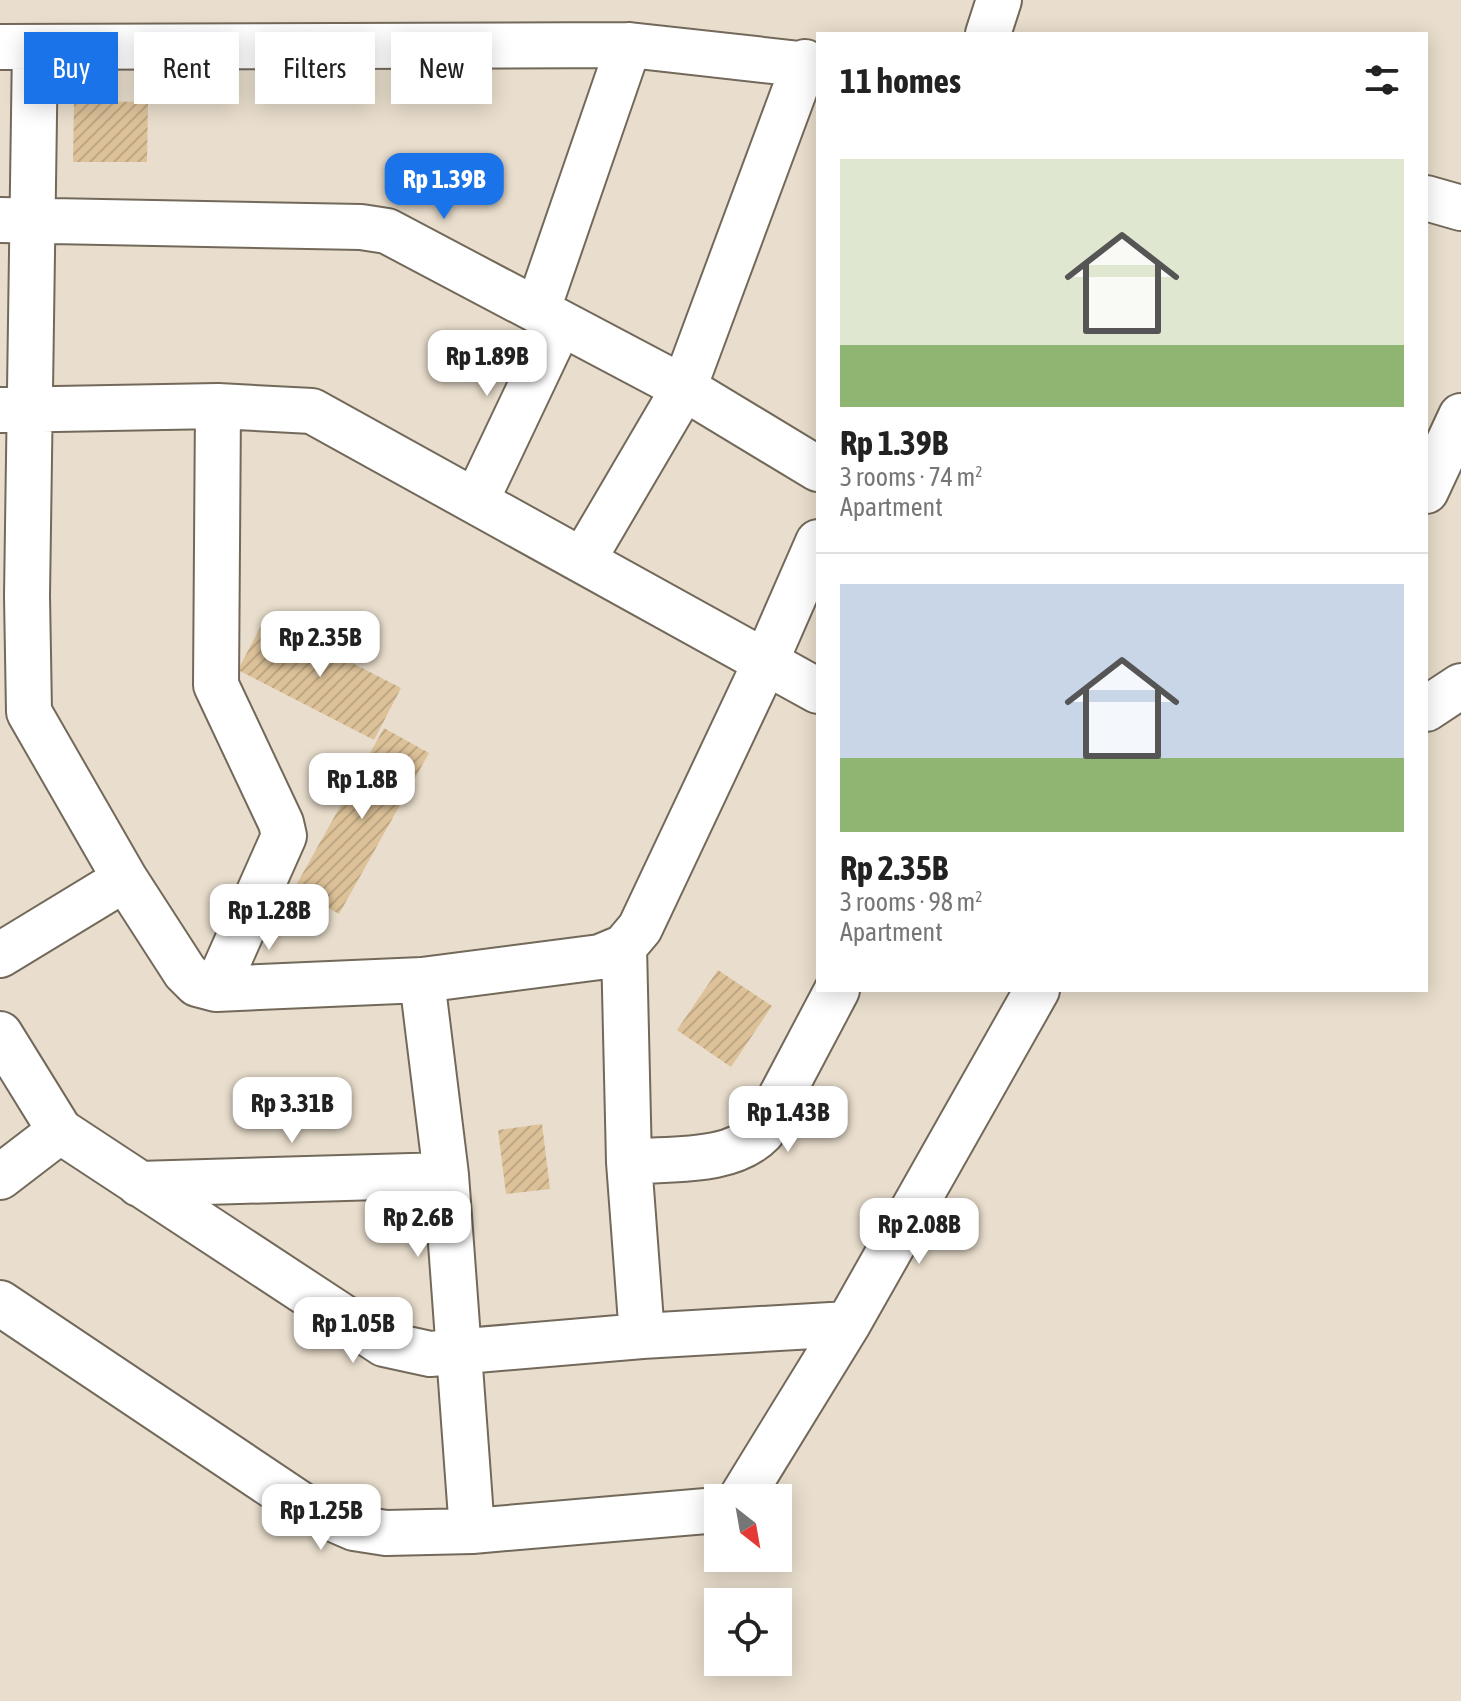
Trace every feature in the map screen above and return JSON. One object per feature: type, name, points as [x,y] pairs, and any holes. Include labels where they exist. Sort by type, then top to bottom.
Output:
[{"type":"street","points":[[989,32],[999,0]]},
{"type":"street","points":[[476,501],[549,317],[629,45]]},
{"type":"street","points":[[583,560],[684,388],[812,64],[629,45],[18,47],[13,596],[29,712],[125,879],[185,972],[197,984],[216,989],[422,980],[600,957],[624,947],[640,928],[766,661],[816,547]]},
{"type":"street","points":[[1428,199],[1461,208]]},
{"type":"street","points":[[16,220],[361,227],[387,231],[684,388],[816,468]]},
{"type":"street","points":[[15,410],[218,406],[322,414],[816,690]]},
{"type":"street","points":[[216,989],[284,836],[281,823],[216,685],[218,406]]},
{"type":"street","points":[[1428,487],[1461,416]]},
{"type":"street","points":[[1428,708],[1461,686]]},
{"type":"street","points":[[0,955],[125,879]]},
{"type":"street","points":[[624,947],[629,1162],[642,1336]]},
{"type":"street","points":[[422,980],[446,1175],[472,1531]]},
{"type":"street","points":[[629,1162],[732,1153],[750,1145],[762,1132],[836,992]]},
{"type":"street","points":[[750,1484],[848,1324],[1036,992]]},
{"type":"street","points":[[0,1034],[60,1131],[384,1344],[406,1351],[458,1352],[642,1336],[848,1324]]},
{"type":"street","points":[[0,1177],[60,1131]]},
{"type":"street","points":[[139,1184],[446,1175]]},
{"type":"street","points":[[0,1303],[303,1506],[331,1520],[386,1533],[472,1531],[704,1511]]},
{"type":"building","points":[[118,102],[148,104],[147,162],[73,162],[74,104],[118,104]]},
{"type":"building","points":[[265,618],[401,688],[374,740],[238,670]]},
{"type":"building","points":[[384,728],[429,753],[339,914],[294,889]]},
{"type":"building","points":[[718,970],[772,1006],[731,1067],[677,1030]]},
{"type":"building","points":[[542,1124],[550,1189],[506,1194],[498,1130]]}]
